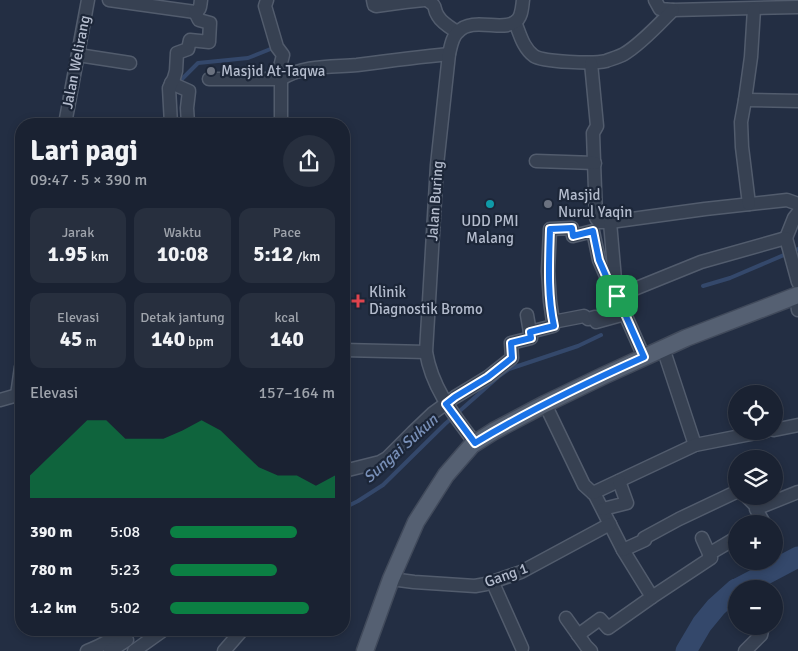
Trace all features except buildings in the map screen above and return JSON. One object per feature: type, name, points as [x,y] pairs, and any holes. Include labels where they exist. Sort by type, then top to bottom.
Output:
[{"type":"main road","points":[[365,651],[391,579],[416,522],[454,464],[475,443],[546,404],[663,348],[798,296]]},
{"type":"street","name":"Jalan Welirang","points":[[66,118],[88,0]]},
{"type":"street","points":[[109,0],[195,12],[200,8],[201,0]]},
{"type":"street","points":[[267,0],[265,6],[277,47],[283,55],[279,79],[281,118]]},
{"type":"street","points":[[373,0],[376,6],[430,1],[438,17],[457,32],[463,27],[474,25],[506,25],[515,22],[520,16],[523,0]]},
{"type":"street","points":[[655,0],[660,8],[673,10],[798,7]]},
{"type":"street","points":[[749,204],[741,122],[746,100],[751,57],[754,9]]},
{"type":"street","points":[[515,22],[528,51],[535,57],[591,62],[606,61],[623,54],[673,10]]},
{"type":"street","points":[[175,85],[177,53],[188,49],[190,40],[208,42],[210,23],[199,20],[195,12]]},
{"type":"street","name":"Jalan Buring","points":[[457,32],[449,54],[437,165],[426,352],[433,379],[448,407],[475,443]]},
{"type":"street","points":[[209,79],[279,79],[290,73],[307,69],[449,54]]},
{"type":"street","points":[[78,55],[130,64]]},
{"type":"street","points":[[591,62],[598,126],[593,133],[596,218],[599,222],[787,200],[795,203],[796,216],[789,247],[798,296]]},
{"type":"street","points":[[171,118],[169,88],[175,85],[189,91],[188,118]]},
{"type":"street","points":[[746,100],[798,102]]},
{"type":"street","points":[[536,161],[594,163]]},
{"type":"street","points":[[610,222],[617,296]]},
{"type":"street","points":[[530,332],[554,326],[548,271],[550,229],[572,228],[573,236],[593,231],[599,260],[644,357]]},
{"type":"street","points":[[617,296],[702,262],[789,247]]},
{"type":"street","points":[[553,322],[584,316],[588,319],[595,317],[596,322],[625,314]]},
{"type":"street","points":[[350,470],[380,462],[387,458],[413,432],[448,407],[455,397],[488,377],[512,358],[511,343],[531,338],[527,315]]},
{"type":"street","points":[[663,348],[695,445]]},
{"type":"street","points":[[350,350],[426,352]]},
{"type":"street","points":[[0,400],[15,395]]},
{"type":"street","points":[[546,404],[584,485],[595,495],[623,550],[652,597]]},
{"type":"street","points":[[783,428],[798,425]]},
{"type":"street","points":[[593,493],[695,445],[728,438]]},
{"type":"street","points":[[603,509],[627,503],[619,481]]},
{"type":"street","points":[[758,508],[798,492]]},
{"type":"street","points":[[623,550],[645,540],[644,538],[679,519],[728,496]]},
{"type":"street","points":[[755,505],[758,508],[756,509],[759,515]]},
{"type":"street","name":"Gang 1","points":[[391,579],[475,586],[493,583],[521,572],[610,524]]},
{"type":"street","points":[[578,635],[600,619],[608,628],[711,558],[702,538]]},
{"type":"street","points":[[709,554],[728,543]]},
{"type":"street","points":[[493,583],[522,648]]},
{"type":"street","points":[[566,618],[591,651]]},
{"type":"street","points":[[746,651],[761,635]]},
{"type":"street","points":[[87,651],[116,636]]},
{"type":"street","points":[[224,651],[237,636]]},
{"type":"street","points":[[110,651],[126,638]]},
{"type":"waterway","points":[[178,83],[198,63],[248,58],[273,48]]},
{"type":"waterway","points":[[703,286],[730,278],[798,249]]},
{"type":"waterway","name":"Sungai Sukun","points":[[350,505],[383,485],[445,424],[509,369],[578,346],[601,335]]},
{"type":"waterway","points":[[754,580],[798,557]]},
{"type":"waterway","points":[[686,651],[702,624],[728,596]]},
{"type":"place","name":"Masjid At-Taqwa","points":[[211,71]]},
{"type":"place","name":"UDD PMI Malang","points":[[490,204]]},
{"type":"place","name":"Masjid Nurul Yaqin","points":[[548,204]]},
{"type":"place","name":"Klinik Diagnostik Bromo","points":[[358,301]]},
{"type":"route","points":[[572,228],[573,236],[593,231],[599,260],[617,296],[644,357],[546,404],[475,443],[446,404],[488,377],[512,358],[511,343],[531,338],[530,332],[554,326],[548,271],[550,229],[572,228]]}]
